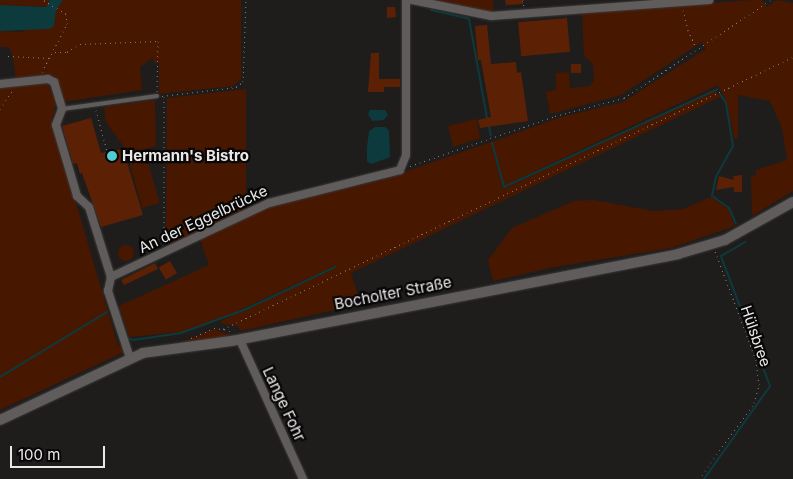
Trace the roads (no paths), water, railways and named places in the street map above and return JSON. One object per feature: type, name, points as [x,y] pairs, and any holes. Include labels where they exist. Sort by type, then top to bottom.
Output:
[{"type":"main road","name":"Bocholter Straße","points":[[0,420],[130,358],[156,351],[240,340],[653,260],[712,244],[742,232],[793,202]]},
{"type":"street","name":"An der Eggelbrücke","points":[[111,277],[268,203],[400,170],[406,155],[406,0]]},
{"type":"street","points":[[412,0],[491,16],[709,0]]},
{"type":"street","points":[[0,84],[39,80],[54,82],[62,109],[56,125],[76,196],[89,207],[111,277],[108,292],[130,358]]},
{"type":"street","name":"Lange Fohr","points":[[240,340],[303,479]]},
{"type":"lane","points":[[62,109],[157,96]]},
{"type":"water","points":[[50,0],[63,0],[56,10],[54,26],[49,29],[0,31],[0,5],[46,7]]},
{"type":"water","points":[[370,110],[385,110],[388,115],[384,120],[372,121],[368,114]]},
{"type":"water","points":[[375,127],[385,127],[389,131],[390,157],[372,164],[367,162],[367,147],[369,131]]},
{"type":"waterway","points":[[431,10],[469,19],[487,118]]},
{"type":"waterway","points":[[492,143],[504,187],[718,89]]},
{"type":"waterway","points":[[720,94],[726,103],[733,146],[716,177],[712,196],[729,208],[736,224]]},
{"type":"waterway","points":[[489,126],[491,136]]},
{"type":"waterway","points":[[704,479],[770,386],[721,256],[745,242]]},
{"type":"waterway","points":[[118,308],[127,338],[133,340],[181,333],[244,310],[335,267]]},
{"type":"waterway","points":[[0,377],[107,312]]},
{"type":"place","name":"Hermann's Bistro","points":[[112,156]]}]
